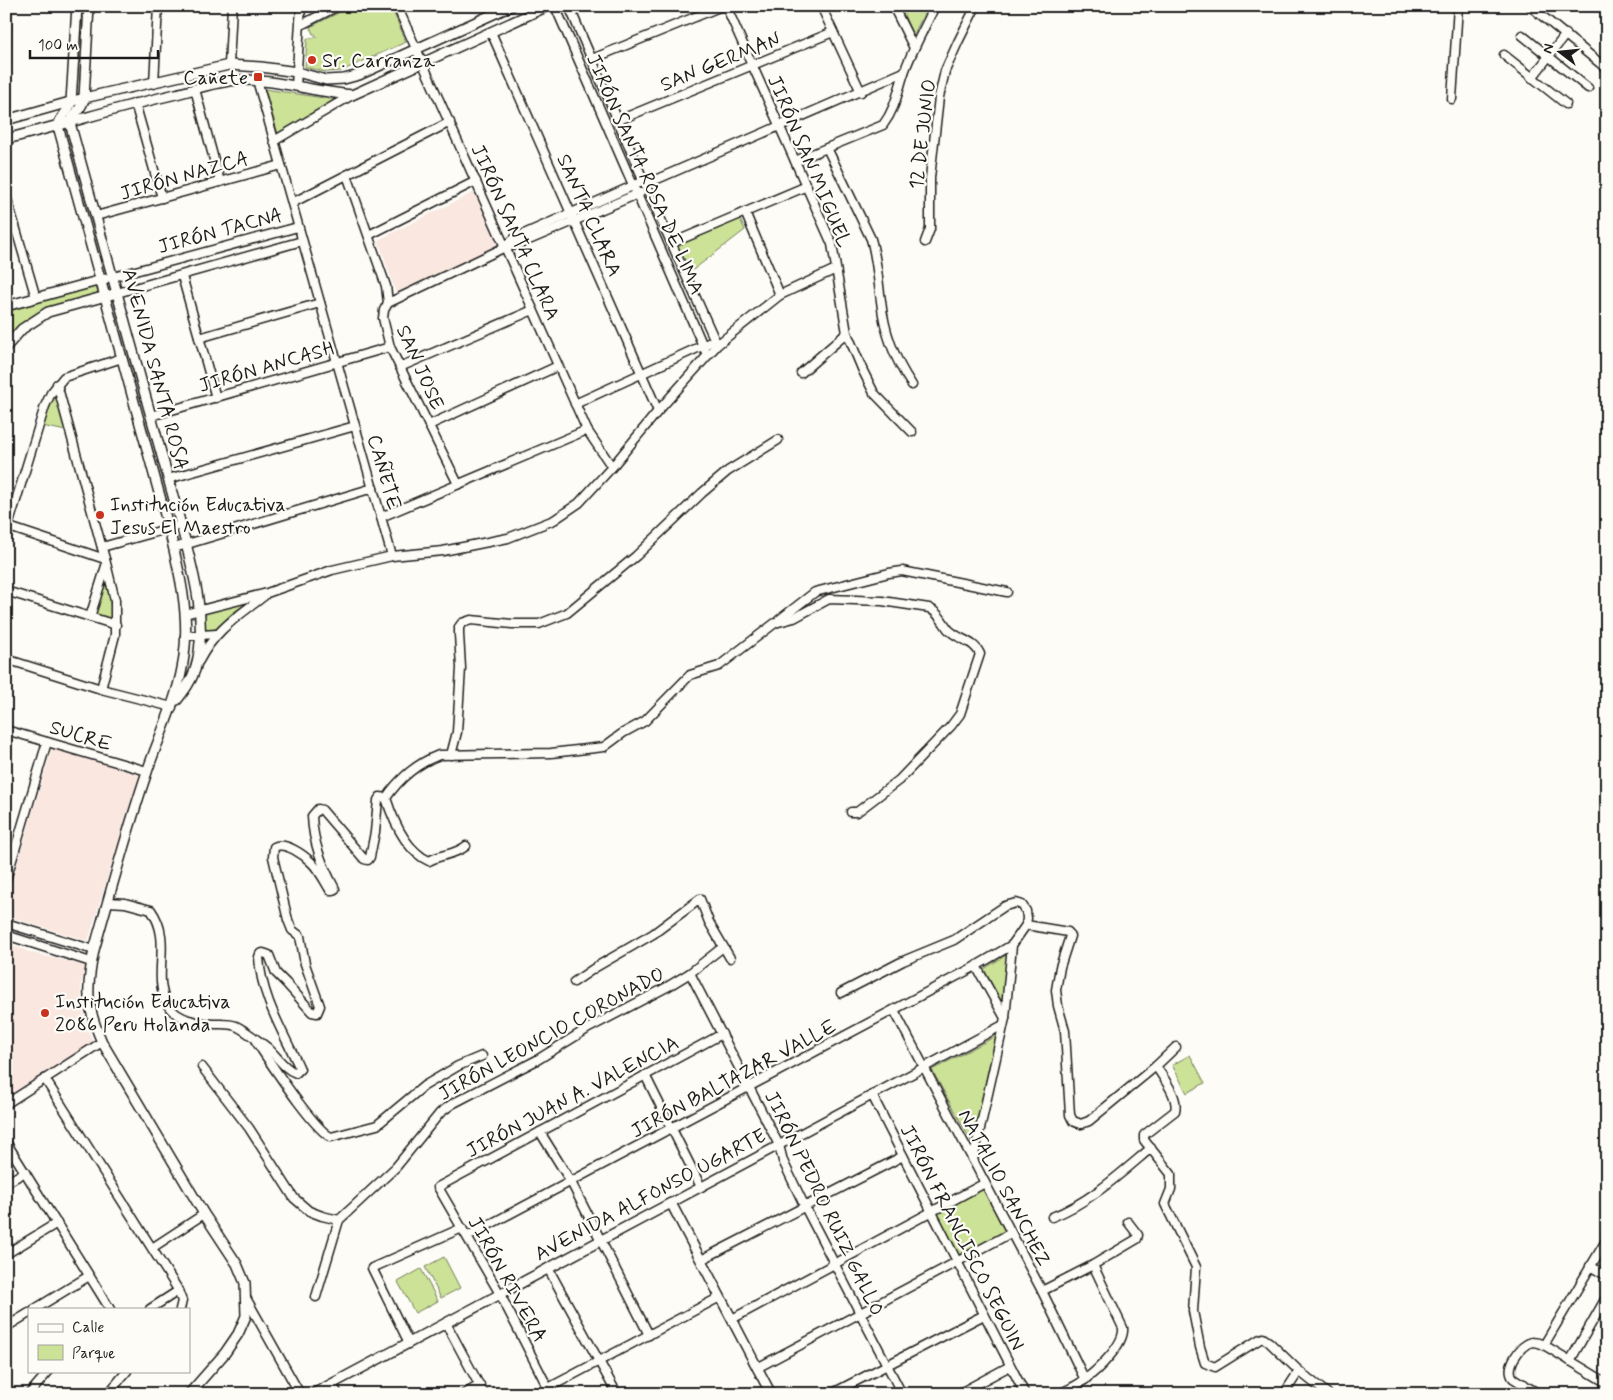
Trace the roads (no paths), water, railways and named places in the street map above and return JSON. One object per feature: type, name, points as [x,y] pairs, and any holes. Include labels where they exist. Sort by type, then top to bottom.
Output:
[{"type":"street","points":[[6,62],[7,6]]},
{"type":"street","points":[[58,126],[59,121],[70,108],[71,102],[76,6]]},
{"type":"street","points":[[70,123],[83,105],[89,6]]},
{"type":"street","points":[[154,84],[158,6]]},
{"type":"street","points":[[229,66],[232,6]]},
{"type":"street","points":[[296,86],[301,6]]},
{"type":"street","points":[[301,25],[338,6]]},
{"type":"street","name":"JIRÓN SANTA CLARA","points":[[397,6],[587,430],[612,467]]},
{"type":"street","points":[[6,120],[84,98],[229,66],[261,67],[297,72],[326,80],[344,79],[359,75],[511,6]]},
{"type":"street","points":[[274,141],[352,95],[548,6]]},
{"type":"street","name":"JIRÓN SANTA ROSA DE LIMA","points":[[555,6],[707,355]]},
{"type":"street","name":"JIRÓN SANTA ROSA DE LIMA","points":[[569,6],[647,189],[716,343]]},
{"type":"street","points":[[592,59],[724,6]]},
{"type":"street","name":"JIRÓN SAN MIGUEL","points":[[724,6],[753,66],[832,244],[847,332],[874,393],[912,432]]},
{"type":"street","points":[[821,6],[861,92]]},
{"type":"street","points":[[893,6],[914,48]]},
{"type":"street","points":[[795,161],[883,125],[897,99],[904,72],[914,48],[936,6]]},
{"type":"street","name":"12 DE JUNIO","points":[[925,242],[930,228],[930,178],[941,88],[945,71],[976,6]]},
{"type":"street","points":[[1452,99],[1458,6]]},
{"type":"street","points":[[1530,6],[1607,69]]},
{"type":"street","name":"SANTA CLARA","points":[[491,32],[658,411]]},
{"type":"street","name":"SAN GERMAN","points":[[619,120],[833,32]]},
{"type":"street","points":[[1532,78],[1566,34]]},
{"type":"street","points":[[1522,35],[1588,88]]},
{"type":"street","points":[[1504,55],[1566,104]]},
{"type":"street","points":[[388,303],[505,247],[517,245],[644,181],[655,180],[778,125],[861,92],[904,72]]},
{"type":"street","points":[[6,139],[70,123],[135,103],[237,80],[257,80],[352,95]]},
{"type":"street","name":"CAÑETE","points":[[257,80],[392,556]]},
{"type":"street","points":[[195,89],[220,182]]},
{"type":"street","points":[[135,103],[162,198]]},
{"type":"street","points":[[292,203],[450,122]]},
{"type":"street","name":"AVENIDA SANTA ROSA","points":[[70,123],[181,525],[200,610],[195,670],[186,688],[172,707]]},
{"type":"street","name":"AVENIDA SANTA ROSA","points":[[58,126],[174,548],[186,614],[185,655],[181,679],[172,707]]},
{"type":"street","points":[[827,148],[871,240],[876,255],[881,302],[887,331],[904,373],[912,385]]},
{"type":"street","name":"JIRÓN NAZCA","points":[[96,216],[281,165]]},
{"type":"street","name":"SAN JOSE","points":[[347,175],[386,286],[388,303],[384,310],[383,318],[390,347],[458,484]]},
{"type":"street","points":[[573,217],[637,194],[647,189],[655,180]]},
{"type":"street","points":[[369,235],[476,181]]},
{"type":"street","points":[[672,243],[807,186]]},
{"type":"street","points":[[6,195],[36,298]]},
{"type":"street","points":[[745,212],[780,295]]},
{"type":"street","name":"JIRÓN TACNA","points":[[6,306],[298,227]]},
{"type":"street","points":[[6,346],[22,329],[48,312],[302,241]]},
{"type":"street","points":[[186,614],[267,593],[332,570],[392,556],[443,551],[508,538],[554,520],[580,503],[716,343],[780,295],[836,269]]},
{"type":"street","points":[[182,276],[216,398]]},
{"type":"street","points":[[199,338],[320,303]]},
{"type":"street","points":[[400,367],[533,310]]},
{"type":"street","points":[[801,373],[847,332]]},
{"type":"street","points":[[575,404],[703,346],[716,343]]},
{"type":"street","name":"JIRÓN ANCASH","points":[[151,416],[390,347]]},
{"type":"street","points":[[106,561],[7,529],[45,406],[57,384],[73,372],[122,358]]},
{"type":"street","points":[[429,425],[558,366]]},
{"type":"street","points":[[57,384],[115,600],[115,635],[101,689]]},
{"type":"street","points":[[168,479],[355,426]]},
{"type":"street","points":[[381,517],[587,430]]},
{"type":"street","points":[[451,755],[457,732],[461,668],[459,627],[462,623],[471,620],[512,624],[539,624],[567,613],[636,556],[702,492],[728,471],[778,440]]},
{"type":"street","points":[[174,548],[373,488]]},
{"type":"street","points":[[102,547],[181,525]]},
{"type":"street","points":[[90,617],[106,561]]},
{"type":"street","points":[[386,798],[398,782],[426,761],[439,755],[551,753],[604,748],[623,733],[644,721],[690,675],[719,666],[815,592],[902,571],[1007,592]]},
{"type":"street","points":[[6,591],[116,625]]},
{"type":"street","points":[[195,670],[216,634],[267,593]]},
{"type":"street","points":[[776,623],[794,618],[829,599],[882,601],[929,608],[936,611],[949,630],[962,639],[974,644],[980,654],[960,714],[951,726],[899,780],[857,812],[851,812]]},
{"type":"street","points":[[185,636],[216,634]]},
{"type":"street","points":[[6,659],[101,689],[172,707],[147,771],[94,950],[91,962],[89,1006],[102,1042],[204,1214],[237,1264],[245,1283],[246,1316],[238,1334],[225,1353],[189,1394]]},
{"type":"street","name":"SUCRE","points":[[6,730],[147,771]]},
{"type":"street","points":[[6,880],[10,856],[47,742]]},
{"type":"street","points":[[108,902],[125,903],[151,910],[158,923],[163,951],[160,969],[162,988],[166,1003],[171,1010],[188,1019],[237,1026],[267,1047],[292,1072],[296,1073],[300,1069],[266,997],[260,977],[259,957],[263,953],[269,955],[276,973],[312,1012],[317,1012],[320,1008],[305,964],[300,936],[292,930],[288,920],[273,857],[274,847],[278,844],[286,845],[313,863],[330,890],[333,890],[319,857],[313,829],[312,816],[314,812],[318,809],[322,810],[355,846],[364,859],[368,860],[375,832],[378,800],[380,797],[386,798]]},
{"type":"street","points":[[386,798],[406,841],[420,857],[429,861],[439,856],[458,852],[466,846]]},
{"type":"street","points":[[574,982],[596,966],[653,934],[700,899],[709,922],[730,958]]},
{"type":"street","points":[[841,993],[903,961],[954,940],[1005,906],[1016,903],[1022,905],[1026,912],[1026,925],[1012,945],[1004,1022],[973,1160]]},
{"type":"street","points":[[6,923],[94,950]]},
{"type":"street","points":[[1026,925],[1069,934],[1056,990],[1065,1031],[1070,1115],[1073,1121],[1081,1124],[1089,1121],[1156,1066],[1176,1047]]},
{"type":"street","points":[[6,936],[91,962]]},
{"type":"street","name":"JIRÓN BALTAZAR VALLE","points":[[468,1236],[672,1129],[1012,945]]},
{"type":"street","name":"JIRÓN LEONCIO CORONADO","points":[[340,1220],[396,1167],[440,1113],[452,1104],[537,1060],[587,1029],[667,987],[690,973],[723,947]]},
{"type":"street","points":[[976,966],[1004,1022]]},
{"type":"street","name":"JIRÓN PEDRO RUIZ GALLO","points":[[690,973],[779,1145],[783,1161],[804,1207],[902,1394]]},
{"type":"street","name":"NATALIO SANCHEZ","points":[[894,1010],[1042,1291],[1085,1380]]},
{"type":"street","name":"AVENIDA ALFONSO UGARTE","points":[[313,1394],[872,1095],[1004,1022]]},
{"type":"street","name":"JIRÓN JUAN A. VALENCIA","points":[[438,1187],[722,1034]]},
{"type":"street","points":[[253,1038],[307,1114],[331,1137],[377,1125],[424,1086],[458,1066],[482,1056]]},
{"type":"street","points":[[6,1104],[102,1042]]},
{"type":"street","points":[[1156,1066],[1169,1088],[1176,1106],[1175,1111],[1144,1135],[1144,1140],[1171,1174],[1171,1190],[1164,1204],[1196,1267],[1193,1311],[1205,1363],[1215,1367],[1263,1338],[1270,1342],[1300,1371],[1328,1394]]},
{"type":"street","points":[[202,1067],[249,1128],[294,1198],[308,1211],[340,1220],[316,1297]]},
{"type":"street","points":[[645,1075],[701,1186]]},
{"type":"street","points":[[45,1079],[178,1291],[181,1305]]},
{"type":"street","name":"JIRÓN FRANCISCO SEGUIN","points":[[872,1095],[1025,1394]]},
{"type":"street","points":[[540,1132],[571,1182],[649,1335]]},
{"type":"street","points":[[6,1142],[57,1223],[106,1307]]},
{"type":"street","points":[[1052,1217],[1070,1210],[1102,1188],[1151,1148]]},
{"type":"street","points":[[701,1260],[903,1156]]},
{"type":"street","points":[[6,1183],[25,1172]]},
{"type":"street","points":[[732,1319],[985,1183]]},
{"type":"street","name":"JIRÓN RIVERA","points":[[438,1187],[500,1294],[548,1388]]},
{"type":"street","points":[[671,1203],[771,1394]]},
{"type":"street","points":[[152,1248],[204,1214]]},
{"type":"street","points":[[1042,1291],[1093,1265],[1137,1239],[1138,1235],[1128,1222]]},
{"type":"street","points":[[6,1254],[57,1223]]},
{"type":"street","points":[[409,1343],[372,1268],[462,1228]]},
{"type":"street","points":[[757,1368],[1011,1233]]},
{"type":"street","points":[[1544,1345],[1607,1239]]},
{"type":"street","points":[[1060,1394],[1085,1380],[1120,1343],[1124,1332],[1093,1265]]},
{"type":"street","points":[[1590,1266],[1607,1276]]},
{"type":"street","points":[[548,1268],[617,1394]]},
{"type":"street","points":[[38,1308],[89,1276]]},
{"type":"street","points":[[152,1308],[178,1291]]},
{"type":"street","points":[[1570,1361],[1607,1296]]},
{"type":"street","points":[[537,1394],[720,1297]]},
{"type":"street","points":[[246,1298],[300,1394]]},
{"type":"street","points":[[6,1327],[28,1314]]},
{"type":"street","points":[[831,1394],[984,1316]]},
{"type":"street","points":[[446,1323],[484,1394]]},
{"type":"street","points":[[1539,1394],[1513,1378],[1510,1374],[1510,1368],[1520,1351],[1528,1344],[1537,1342],[1607,1383]]},
{"type":"street","points":[[958,1394],[1010,1366]]},
{"type":"street","points":[[1284,1394],[1300,1371]]},
{"type":"street","points":[[31,1393],[48,1372]]},
{"type":"street","points":[[108,1394],[126,1372]]},
{"type":"street","points":[[332,1384],[338,1394]]},
{"type":"street","points":[[1518,1394],[1524,1384]]},
{"type":"street","points":[[464,1394],[480,1385]]},
{"type":"place","name":"Sr. Carranza","points":[[312,60]]},
{"type":"place","name":"Cañete","points":[[258,77]]},
{"type":"place","name":"Institución Educativa Jesus El Maestro","points":[[100,515]]},
{"type":"place","name":"Institución Educativa 2086 Peru Holanda","points":[[45,1013]]}]
